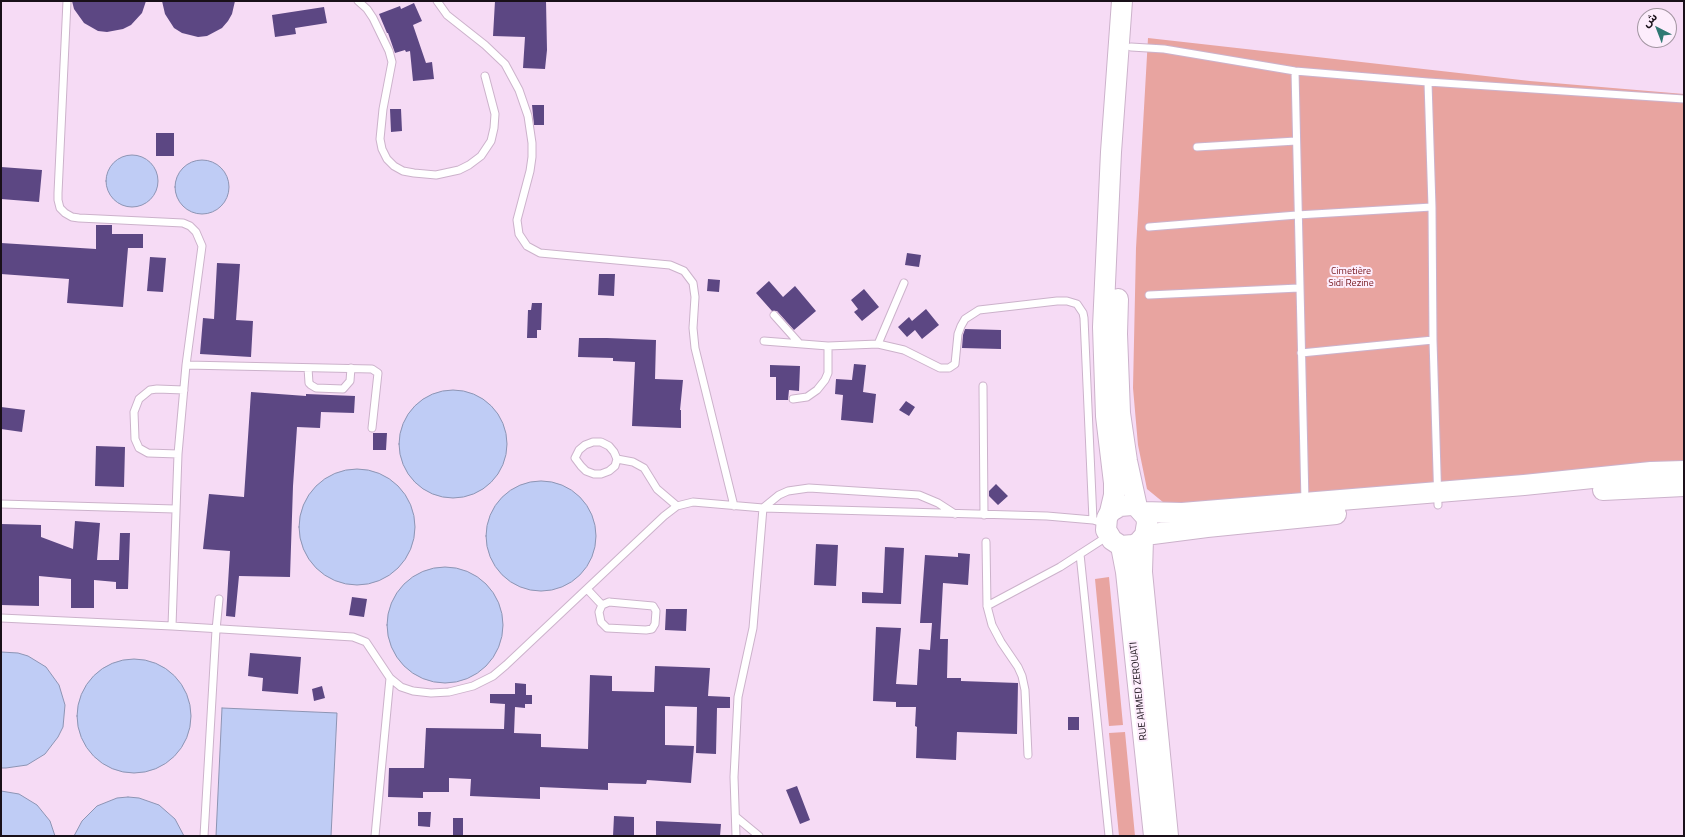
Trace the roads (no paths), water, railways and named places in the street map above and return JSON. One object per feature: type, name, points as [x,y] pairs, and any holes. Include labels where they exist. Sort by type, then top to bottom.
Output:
[{"type":"main road","points":[[1108,528],[1114,495],[1114,483],[1106,416],[1103,327],[1111,152],[1122,1]]},
{"type":"main road","points":[[1134,1],[1118,234],[1117,334],[1120,413],[1127,461],[1140,510],[1147,523],[1144,537],[1142,572],[1168,836]]},
{"type":"main road","points":[[1108,528],[1133,545],[1144,537],[1206,527],[1651,472],[1684,471]]},
{"type":"main road","points":[[1108,528],[1120,506],[1132,505],[1140,510],[1182,513],[1304,503],[1437,499],[1684,486]]},
{"type":"main road","name":"RUE AHMED ZEROUATI","points":[[1108,528],[1126,572],[1154,836]]},
{"type":"lane","points":[[67,1],[58,200],[60,208],[72,217],[175,222],[190,226],[196,232],[202,246],[186,365],[178,454],[172,626]]},
{"type":"lane","points":[[358,1],[367,9],[373,18],[389,52],[392,62],[383,109],[380,139],[382,149],[394,166],[403,171],[414,174],[436,175],[459,170],[469,165],[480,156],[491,141],[495,114],[485,76]]},
{"type":"lane","points":[[437,1],[447,15],[485,45],[505,64],[519,90],[528,116],[532,143],[530,171],[517,220],[519,234],[527,246],[540,253],[670,265],[684,271],[693,283],[696,297],[693,328],[695,348],[734,506]]},
{"type":"lane","points":[[1131,47],[1164,49],[1295,70],[1428,82],[1684,99]]},
{"type":"lane","points":[[1295,70],[1304,503]]},
{"type":"lane","points":[[1428,82],[1432,207],[1433,340],[1437,499]]},
{"type":"lane","points":[[1197,147],[1296,142]]},
{"type":"lane","points":[[1149,227],[1297,215],[1432,207]]},
{"type":"lane","points":[[878,344],[904,284]]},
{"type":"lane","points":[[1149,295],[1299,288]]},
{"type":"lane","points":[[764,341],[828,346],[878,344],[904,350],[940,368],[949,368],[954,364],[958,334],[961,326],[968,317],[979,310],[1057,300],[1077,304],[1083,313],[1084,318],[1108,528]]},
{"type":"lane","points":[[774,315],[800,343]]},
{"type":"lane","points":[[1301,352],[1433,340]]},
{"type":"lane","points":[[793,399],[807,398],[817,390],[824,380],[828,373],[828,346]]},
{"type":"lane","points":[[186,365],[372,369],[378,373],[372,428]]},
{"type":"lane","points":[[308,368],[309,383],[311,386],[316,388],[342,389],[350,381],[351,368]]},
{"type":"lane","points":[[983,386],[984,516]]},
{"type":"lane","points":[[178,454],[148,453],[139,448],[134,439],[134,412],[139,399],[150,390],[184,390]]},
{"type":"lane","points":[[601,442],[609,446],[617,459],[615,466],[609,471],[602,474],[594,474],[586,471],[575,458],[579,450],[585,444],[601,442]]},
{"type":"lane","points":[[617,459],[633,462],[644,468],[657,489],[677,506]]},
{"type":"lane","points":[[736,836],[734,776],[738,697],[753,628],[763,508],[779,495],[788,491],[809,488],[918,495],[938,503],[955,514]]},
{"type":"lane","points":[[1,618],[172,626],[216,630],[353,637],[366,642],[390,678],[401,687],[413,692],[431,694],[449,692],[473,686],[493,676],[664,516],[677,506],[693,502],[763,508],[984,516],[1047,516],[1108,528]]},
{"type":"lane","points":[[1,504],[175,509]]},
{"type":"lane","points":[[987,606],[1060,567],[1080,554],[1108,528]]},
{"type":"lane","points":[[986,542],[987,606],[992,625],[1022,676],[1025,690],[1028,755]]},
{"type":"lane","points":[[1080,554],[1109,836]]},
{"type":"lane","points":[[587,588],[602,605]]},
{"type":"lane","points":[[204,836],[219,599]]},
{"type":"lane","points":[[609,602],[651,605],[656,611],[655,624],[652,629],[646,630],[607,628],[601,622],[599,617],[599,612],[602,605],[609,602]]},
{"type":"lane","points":[[375,836],[390,678]]},
{"type":"lane","points":[[736,817],[759,836]]},
{"type":"water","points":[[127,155],[137,155],[151,162],[158,176],[158,186],[151,200],[137,207],[127,207],[117,203],[110,196],[106,186],[106,176],[110,166],[117,159]]},
{"type":"water","points":[[197,160],[207,160],[217,164],[225,172],[229,182],[229,192],[225,202],[217,210],[207,214],[197,214],[187,210],[179,202],[175,192],[175,182],[179,172],[187,164]]},
{"type":"water","points":[[453,390],[474,394],[491,406],[503,423],[507,444],[503,465],[491,482],[474,494],[453,498],[432,494],[415,482],[403,465],[399,444],[403,423],[415,406],[432,394]]},
{"type":"water","points":[[357,469],[379,473],[389,478],[398,486],[406,495],[411,505],[415,527],[411,549],[406,559],[398,568],[389,576],[379,581],[357,585],[335,581],[325,576],[316,568],[308,559],[303,549],[299,527],[303,505],[308,495],[316,486],[325,478],[335,473]]},
{"type":"water","points":[[541,481],[562,485],[580,497],[592,515],[596,536],[592,557],[580,575],[562,587],[541,591],[520,587],[502,575],[490,557],[486,536],[490,515],[502,497],[520,485]]},
{"type":"water","points":[[445,567],[456,568],[467,572],[486,584],[498,603],[502,614],[502,636],[498,647],[486,666],[467,678],[456,682],[445,683],[434,682],[423,678],[404,666],[392,647],[388,636],[387,625],[388,614],[392,603],[404,584],[423,572],[434,568]]},
{"type":"water","points":[[1,652],[18,653],[28,656],[46,667],[59,685],[65,705],[63,727],[58,737],[45,754],[27,765],[6,768],[1,768]]},
{"type":"water","points":[[134,659],[156,663],[166,668],[182,684],[187,694],[191,716],[187,738],[182,748],[166,764],[156,769],[134,773],[112,769],[102,764],[86,748],[81,738],[77,716],[81,694],[86,684],[102,668],[112,663]]},
{"type":"water","points":[[222,708],[337,713],[331,836],[216,836]]},
{"type":"water","points":[[1,791],[19,794],[37,805],[50,821],[55,836],[1,836]]},
{"type":"water","points":[[117,798],[139,798],[159,805],[175,819],[184,836],[74,836],[82,821],[97,806]]},
{"type":"park label","name":"Cimetière Sidi Rezine","points":[[1351,278]]}]
